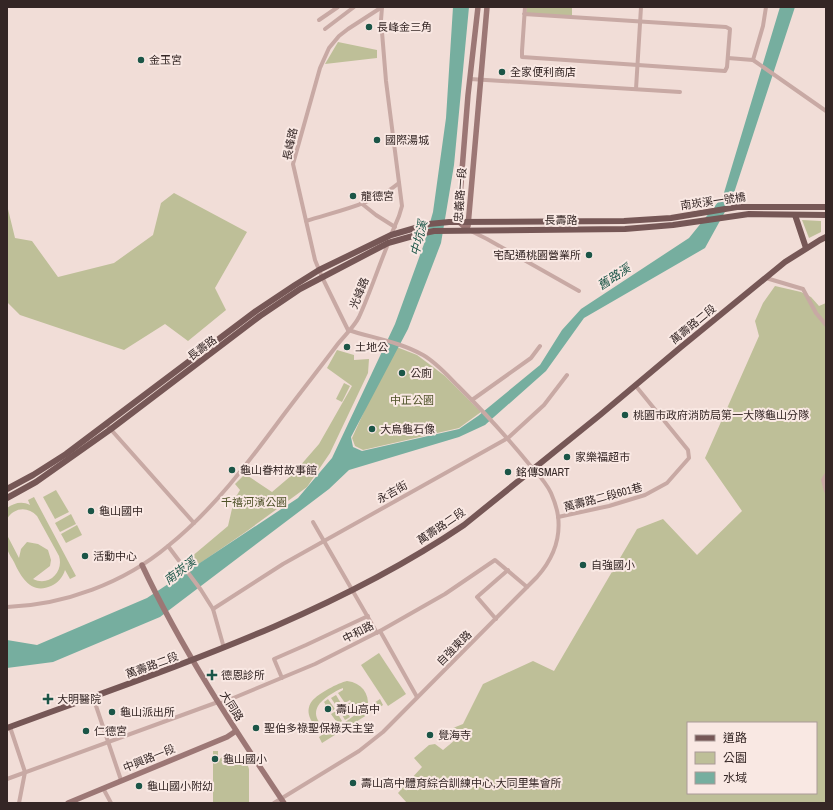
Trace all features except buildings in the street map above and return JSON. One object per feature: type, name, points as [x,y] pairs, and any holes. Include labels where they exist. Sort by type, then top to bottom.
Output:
[{"type":"main road","name":"南崁溪一號橋","points":[[671,218],[737,207],[826,207]]},
{"type":"main road","name":"南崁溪一號橋","points":[[673,225],[748,214],[794,215]]},
{"type":"main road","points":[[806,248],[794,215],[826,215]]},
{"type":"main road","name":"長壽路","points":[[7,498],[36,482],[111,429],[288,289],[319,270],[391,235],[418,226],[458,221],[624,221],[671,218]]},
{"type":"main road","name":"長壽路","points":[[7,489],[43,469],[245,323],[300,289],[388,244],[420,234],[449,231],[625,229],[673,225]]},
{"type":"main road","name":"萬壽路二段","points":[[9,727],[194,660],[324,605],[446,537],[464,525],[788,260],[826,237]]},
{"type":"street","points":[[320,20],[338,7]]},
{"type":"street","points":[[325,29],[354,7]]},
{"type":"street","name":"長峰路","points":[[348,330],[315,260],[293,164],[320,68],[330,48],[339,36],[374,9],[382,7]]},
{"type":"street","name":"光峰路","points":[[7,607],[37,604],[89,591],[124,575],[168,546],[194,523],[239,474],[358,318],[395,228],[402,206],[386,81],[381,20],[382,7]]},
{"type":"street","name":"忠義路一段","points":[[468,230],[458,221],[470,79],[478,7]]},
{"type":"street","name":"忠義路一段","points":[[468,230],[487,7]]},
{"type":"street","points":[[524,14],[726,27],[730,30],[727,67],[725,71],[522,57],[524,14],[525,7]]},
{"type":"street","points":[[636,90],[641,7]]},
{"type":"street","points":[[753,60],[763,26],[766,7]]},
{"type":"street","points":[[728,58],[753,60],[826,111]]},
{"type":"street","points":[[470,79],[680,92]]},
{"type":"street","points":[[306,221],[361,203],[387,192],[399,183]]},
{"type":"street","points":[[361,203],[395,228]]},
{"type":"street","points":[[468,230],[487,239],[579,291]]},
{"type":"street","points":[[766,278],[803,289],[816,312],[826,325]]},
{"type":"street","name":"自強東路","points":[[274,803],[283,801],[372,742],[383,732],[544,569],[554,550],[559,530],[558,517],[551,493],[542,479],[493,421],[438,366],[427,358],[405,347],[380,338],[348,330]]},
{"type":"street","points":[[472,400],[531,358],[540,346]]},
{"type":"street","name":"永吉街","points":[[213,609],[282,564],[508,438],[544,405],[567,375]]},
{"type":"street","name":"萬壽路二段601巷","points":[[558,517],[609,506],[645,495],[667,483],[690,458],[688,450],[635,385]]},
{"type":"street","points":[[106,424],[194,523]]},
{"type":"street","points":[[826,475],[824,480],[826,491]]},
{"type":"street","points":[[313,522],[417,697]]},
{"type":"street","points":[[168,546],[201,590],[213,609],[224,648]]},
{"type":"street","name":"中和路","points":[[7,779],[219,703],[315,664],[378,632],[445,594],[495,560],[508,570]]},
{"type":"street","name":"大同路","points":[[142,564],[168,616],[219,703],[283,801]]},
{"type":"street","points":[[496,619],[477,597],[508,570],[527,587]]},
{"type":"street","points":[[282,678],[274,658],[368,616]]},
{"type":"street","points":[[93,697],[121,780]]},
{"type":"street","points":[[9,727],[25,772],[19,803]]},
{"type":"street","name":"中興路一段","points":[[68,803],[227,737],[236,731]]},
{"type":"street","points":[[103,788],[111,803]]},
{"type":"green space","points":[[527,7],[572,7],[572,16],[526,13]]},
{"type":"green space","points":[[338,42],[377,50],[377,58],[325,64]]},
{"type":"green space","points":[[174,193],[247,232],[215,288],[226,310],[188,341],[165,324],[124,350],[20,315],[7,302],[7,205],[15,238],[32,241],[58,277],[114,263],[153,235],[161,203]]},
{"type":"green space","points":[[802,220],[821,221],[821,232],[809,238]]},
{"type":"green space","points":[[775,286],[801,292],[811,297],[819,306],[826,303],[826,803],[407,803],[398,793],[422,767],[414,758],[429,745],[435,744],[443,750],[455,740],[453,728],[463,724],[483,684],[533,661],[554,671],[637,529],[663,519],[697,555],[742,511],[705,458],[759,336],[755,321],[763,303]]},
{"type":"green space","name":"中正公園","points":[[394,346],[417,355],[445,376],[481,412],[459,428],[363,450],[355,446],[352,438]]},
{"type":"green space","name":"千禧河濱公園","points":[[337,350],[354,355],[354,360],[369,359],[368,373],[330,453],[307,487],[190,570],[184,563],[228,526],[234,500],[240,490],[235,484],[245,474],[272,492],[292,475],[319,444],[352,386],[327,368]]},
{"type":"green space","points":[[344,383],[350,386],[342,402],[336,399]]},
{"type":"green space","points":[[56,490],[69,512],[55,519],[43,497]]},
{"type":"green space","points":[[34,497],[76,576],[70,579],[65,570],[62,577],[54,585],[44,588],[32,586],[24,579],[9,554],[7,546],[7,535],[19,558],[21,549],[27,542],[38,544],[48,550],[51,560],[50,566],[33,579],[45,581],[54,576],[57,572],[60,562],[59,556],[37,516],[30,511],[21,509],[13,512],[7,519],[7,508],[18,503],[30,505],[28,500]]},
{"type":"green space","points":[[71,514],[76,524],[60,532],[55,523]]},
{"type":"green space","points":[[77,525],[82,535],[66,543],[61,534]]},
{"type":"green space","points":[[379,653],[406,694],[388,706],[361,665]]},
{"type":"green space","points":[[343,682],[352,682],[364,690],[367,697],[368,707],[380,699],[383,705],[322,743],[319,737],[325,733],[313,723],[309,715],[309,706],[319,695]],"holes":[[[343,688],[343,690],[338,693],[345,703],[350,700],[351,702],[346,705],[352,715],[358,713],[337,727],[328,728],[323,726],[316,715],[318,706],[333,693]]]},
{"type":"green space","points":[[336,695],[342,705],[337,707],[331,698]]},
{"type":"green space","points":[[328,699],[335,709],[330,712],[324,702]]},
{"type":"green space","points":[[344,707],[350,717],[345,720],[339,710]]},
{"type":"green space","points":[[336,711],[342,721],[338,724],[331,714]]},
{"type":"green space","points":[[213,751],[218,751],[218,760],[232,755],[241,757],[247,764],[249,769],[249,803],[213,803]]},
{"type":"water","points":[[453,7],[469,7],[454,165],[441,243],[408,329],[351,437],[353,447],[362,451],[459,429],[478,416],[540,365],[562,330],[581,309],[689,238],[723,196],[780,7],[795,7],[732,199],[705,248],[584,318],[546,371],[485,425],[459,437],[349,470],[329,489],[160,617],[53,662],[7,668],[7,640],[37,645],[147,598],[298,498],[332,458],[395,324],[424,244],[433,212],[446,118]]},
{"type":"place","name":"長峰金三角","points":[[369,27]]},
{"type":"place","name":"金玉宮","points":[[141,60]]},
{"type":"place","name":"全家便利商店","points":[[502,72]]},
{"type":"place","name":"國際湯城","points":[[377,140]]},
{"type":"place","name":"龍德宮","points":[[353,196]]},
{"type":"place","name":"宅配通桃園營業所","points":[[589,255]]},
{"type":"place","name":"土地公","points":[[347,347]]},
{"type":"place","name":"公廁","points":[[402,373]]},
{"type":"place","name":"桃園市政府消防局第一大隊龜山分隊","points":[[625,415]]},
{"type":"place","name":"大烏龜石像","points":[[372,429]]},
{"type":"place","name":"家樂福超市","points":[[567,457]]},
{"type":"place","name":"龜山眷村故事館","points":[[232,470]]},
{"type":"place","name":"銘傳SMART","points":[[508,472]]},
{"type":"place","name":"龜山國中","points":[[91,511]]},
{"type":"place","name":"活動中心","points":[[85,556]]},
{"type":"place","name":"自強國小","points":[[583,565]]},
{"type":"place","name":"德恩診所","points":[[212,675]]},
{"type":"place","name":"大明醫院","points":[[48,699]]},
{"type":"place","name":"壽山高中","points":[[328,709]]},
{"type":"place","name":"龜山派出所","points":[[112,712]]},
{"type":"place","name":"聖伯多祿聖保祿天主堂","points":[[256,728]]},
{"type":"place","name":"仁德宮","points":[[86,731]]},
{"type":"place","name":"覺海寺","points":[[430,735]]},
{"type":"place","name":"龜山國小","points":[[215,759]]},
{"type":"place","name":"壽山高中體育綜合訓練中心,大同里集會所","points":[[353,783]]},
{"type":"place","name":"龜山國小附幼","points":[[139,786]]},
{"type":"water label","name":"中坑溪","points":[[419,238]]},
{"type":"water label","name":"舊路溪","points":[[614,277]]},
{"type":"water label","name":"南崁溪","points":[[180,571]]}]
